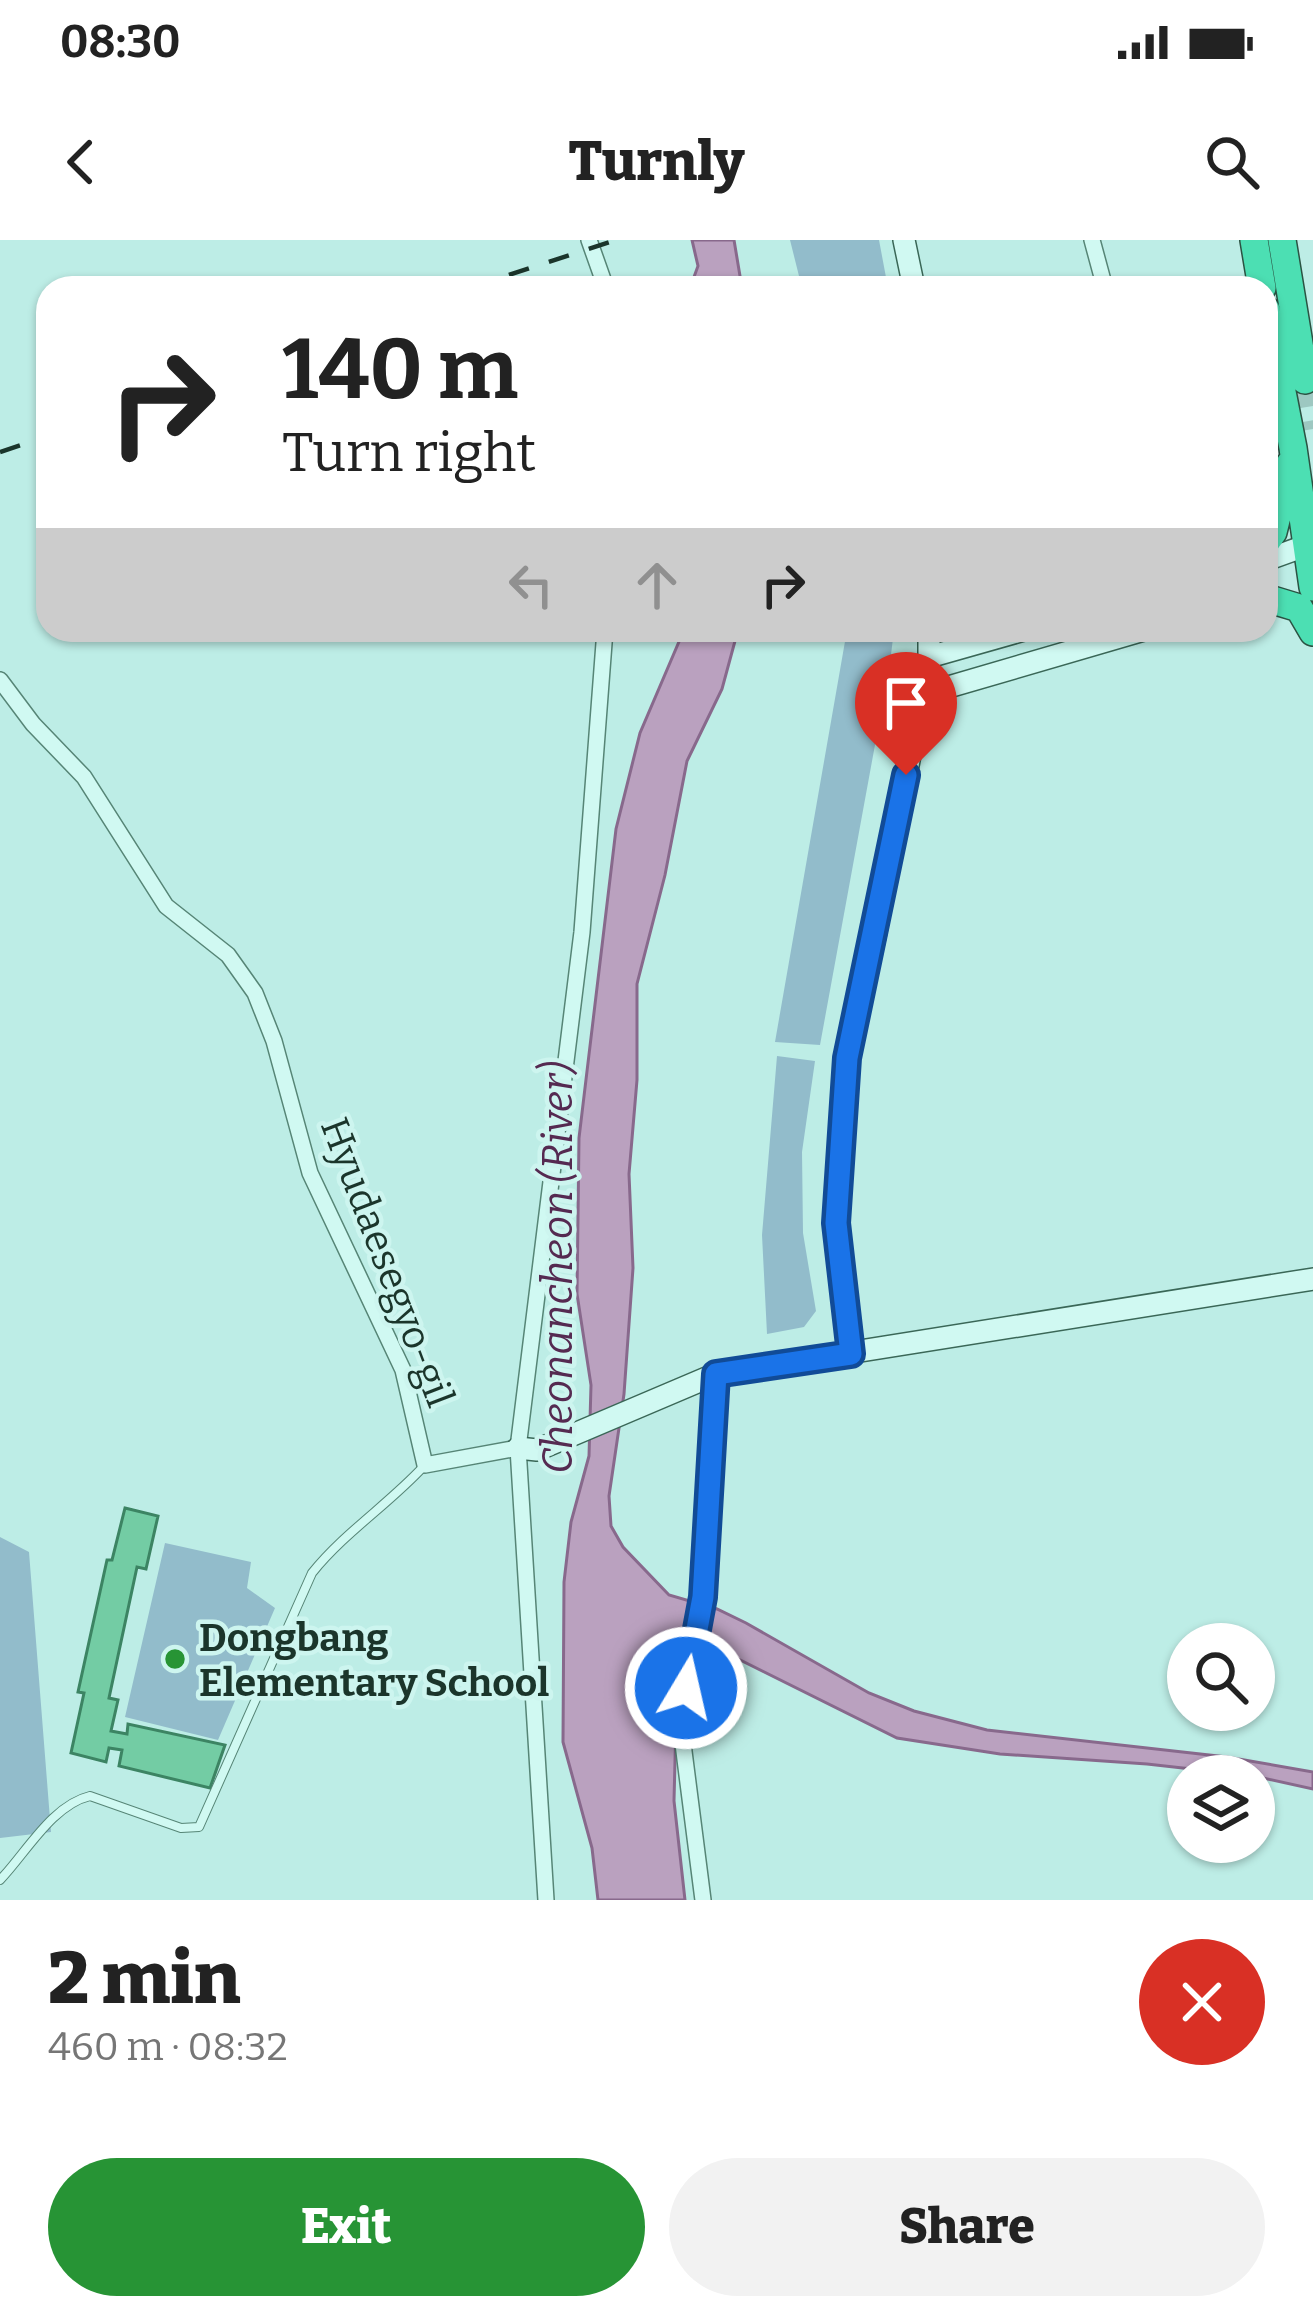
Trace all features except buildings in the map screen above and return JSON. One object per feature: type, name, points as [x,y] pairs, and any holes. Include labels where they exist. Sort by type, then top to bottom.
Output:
[{"type":"highway","points":[[1254,240],[1260,276]]},
{"type":"highway","points":[[1282,240],[1305,380]]},
{"type":"highway","points":[[1278,381],[1282,405],[1303,441],[1313,583]]},
{"type":"highway","points":[[1278,517],[1303,441]]},
{"type":"highway","points":[[1278,600],[1299,608],[1313,632]]},
{"type":"street","points":[[589,240],[602,276]]},
{"type":"street","points":[[904,240],[912,276]]},
{"type":"street","points":[[1092,240],[1102,276]]},
{"type":"street","points":[[1278,556],[1311,544]]},
{"type":"street","points":[[1278,593],[1313,583]]},
{"type":"street","points":[[547,1900],[528,1449],[582,932],[604,642]]},
{"type":"street","points":[[851,1354],[836,1223],[847,1058],[875,936],[929,642]]},
{"type":"street","points":[[928,657],[981,642]]},
{"type":"street","points":[[921,695],[1103,642]]},
{"type":"street","name":"Hyudaesegyo-gil","points":[[0,680],[33,724],[84,777],[166,906],[228,955],[255,994],[274,1041],[310,1173],[403,1370],[425,1465]]},
{"type":"street","points":[[0,703],[33,724]]},
{"type":"street","points":[[425,1465],[528,1449],[709,1376],[1313,1279]]},
{"type":"street","points":[[703,1900],[681,1728],[703,1597],[709,1376]]},
{"type":"lane","points":[[0,1880],[55,1816],[75,1800],[90,1796],[182,1828],[199,1827],[312,1573],[332,1548],[390,1503],[425,1465]]},
{"type":"shaded area","points":[[692,240],[734,240],[740,276],[694,276],[698,266]]},
{"type":"shaded area","points":[[790,240],[879,240],[886,276],[799,276]]},
{"type":"shaded area","points":[[679,642],[735,642],[722,689],[687,761],[637,984],[637,1080],[629,1174],[633,1268],[624,1394],[609,1496],[611,1526],[623,1547],[669,1595],[717,1609],[869,1693],[914,1711],[987,1730],[1209,1755],[1167,1755],[1167,1766],[1000,1754],[897,1738],[722,1651],[678,1643],[674,1801],[685,1900],[598,1900],[592,1848],[563,1742],[564,1582],[571,1522],[589,1456],[591,1385],[577,1294],[579,1138],[616,829],[640,733]]},
{"type":"shaded area","points":[[845,642],[893,642],[820,1045],[775,1042]]},
{"type":"shaded area","points":[[777,1056],[815,1061],[802,1152],[803,1233],[816,1311],[804,1327],[767,1334],[762,1235]]},
{"type":"shaded area","points":[[0,1537],[29,1552],[51,1832],[0,1838]]},
{"type":"shaded area","points":[[165,1543],[251,1562],[247,1588],[275,1608],[218,1740],[125,1717]]},
{"type":"shaded area","points":[[1275,1765],[1313,1772],[1313,1789],[1275,1781]]},
{"type":"tunnel","points":[[1305,380],[1313,429]]},
{"type":"railway","points":[[506,276],[616,240]]},
{"type":"railway","points":[[0,452],[36,440]]},
{"type":"place","name":"Dongbang Elementary School","points":[[175,1659]]},
{"type":"route","points":[[686,1688],[703,1597],[716,1374],[851,1354],[836,1223],[847,1058],[906,775]]},
{"type":"water label","name":"Cheonancheon (River)","points":[[557,1268]]}]
